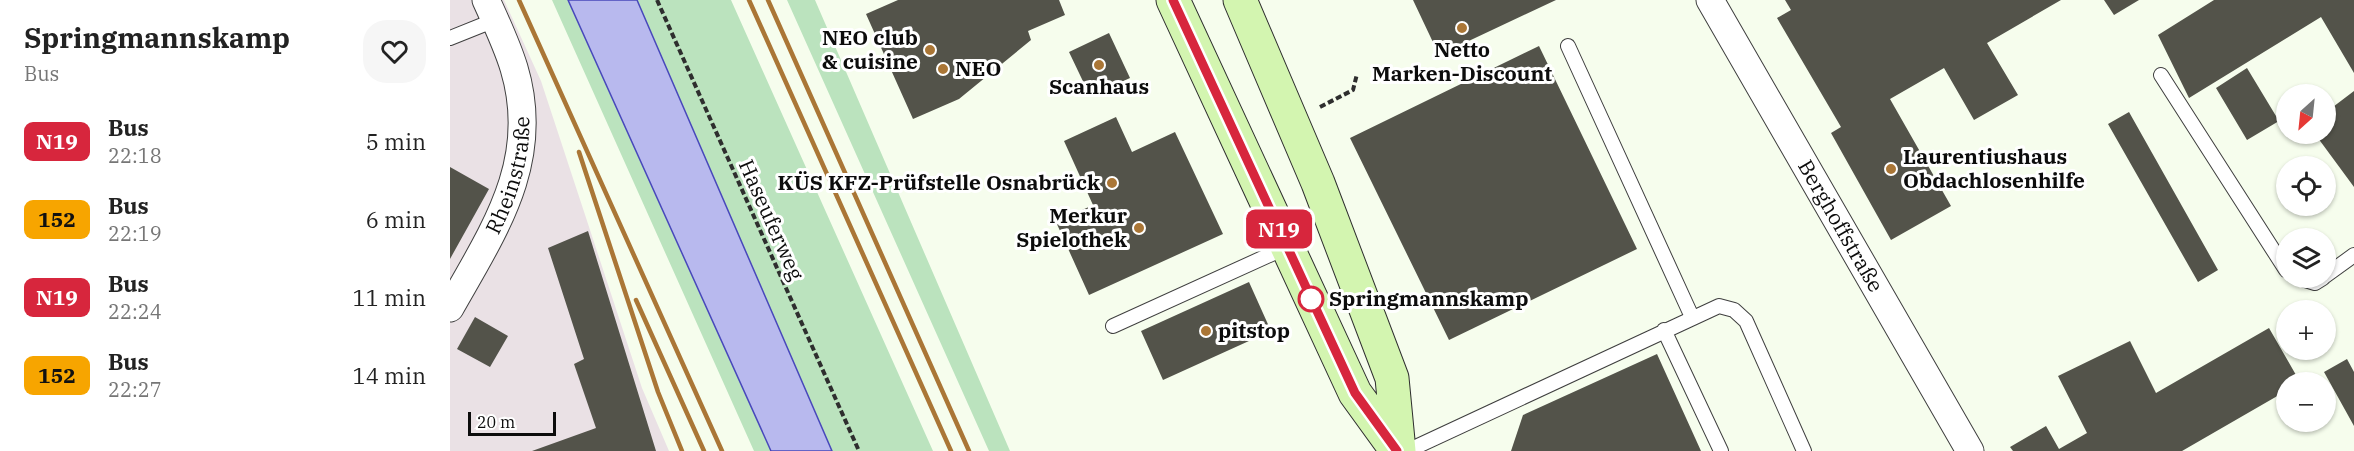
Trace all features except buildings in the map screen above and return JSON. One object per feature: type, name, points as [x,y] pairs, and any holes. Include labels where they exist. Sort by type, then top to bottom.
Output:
[{"type":"main road","points":[[1173,0],[1355,393],[1398,451]]},
{"type":"main road","points":[[1240,0],[1318,183],[1392,378],[1398,451]]},
{"type":"street","name":"Berghoffstraße","points":[[1710,0],[1970,451]]},
{"type":"street","name":"Rheinstraße","points":[[450,308],[497,225],[515,181],[523,144],[522,111],[514,69],[491,10]]},
{"type":"lane","points":[[450,38],[491,10]]},
{"type":"lane","points":[[1568,46],[1692,317]]},
{"type":"lane","points":[[2161,75],[2276,254]]},
{"type":"lane","points":[[1113,326],[1287,247]]},
{"type":"lane","points":[[2336,268],[2354,255]]},
{"type":"lane","points":[[1407,451],[1719,306],[1734,310],[1746,321],[1804,451]]},
{"type":"lane","points":[[1664,330],[1721,451]]},
{"type":"path","name":"Haseuferweg","points":[[657,0],[859,451]]},
{"type":"path","points":[[1316,109],[1353,90],[1357,74]]},
{"type":"shaded area","points":[[450,0],[504,0],[541,81],[642,388],[669,451],[450,451]]},
{"type":"green space","points":[[552,0],[731,0],[933,451],[754,451]]},
{"type":"green space","points":[[787,0],[815,0],[1010,451],[989,451]]},
{"type":"water","points":[[568,0],[637,0],[832,451],[771,451]]},
{"type":"railway","points":[[519,0],[722,451]]},
{"type":"railway","points":[[749,0],[951,451]]},
{"type":"railway","points":[[768,0],[969,451]]},
{"type":"railway","points":[[579,152],[658,392],[682,451]]},
{"type":"railway","points":[[636,300],[704,451]]},
{"type":"bus line","name":"N19","points":[[1173,0],[1355,393],[1397,451]]},
{"type":"place","name":"Netto Marken-Discount","points":[[1462,28]]},
{"type":"place","name":"NEO club & cuisine","points":[[930,50]]},
{"type":"place","name":"Scanhaus","points":[[1099,65]]},
{"type":"place","name":"NEO","points":[[943,69]]},
{"type":"place","name":"Laurentiushaus Obdachlosenhilfe","points":[[1891,169]]},
{"type":"place","name":"KÜS KFZ-Prüfstelle Osnabrück","points":[[1112,183]]},
{"type":"place","name":"Merkur Spielothek","points":[[1139,228]]},
{"type":"place","name":"Springmannskamp","points":[[1311,299]]},
{"type":"place","name":"pitstop","points":[[1206,331]]}]
